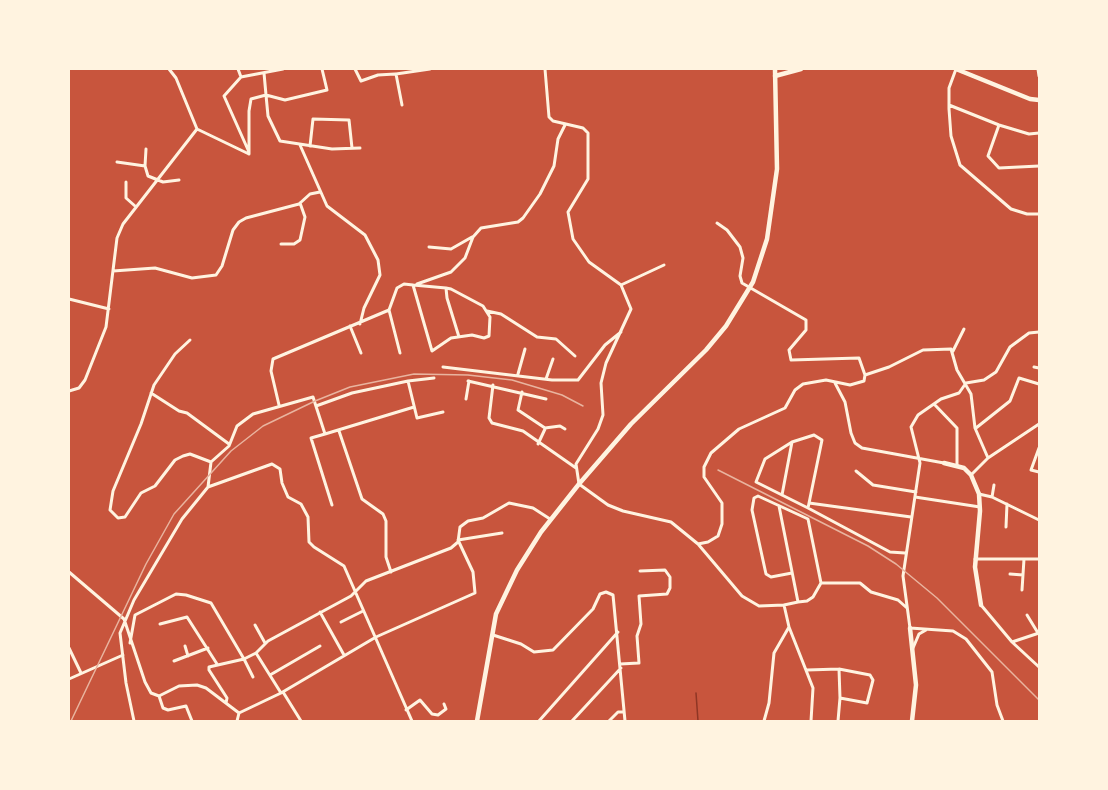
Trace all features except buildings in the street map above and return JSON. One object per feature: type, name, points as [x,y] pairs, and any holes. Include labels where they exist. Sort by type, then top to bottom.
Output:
[{"type":"main road","points":[[477,721],[493,635],[504,594],[551,519],[631,424],[706,350],[726,326],[750,287],[767,239],[775,192],[777,169],[775,69]]},
{"type":"main road","points":[[775,76],[801,69]]},
{"type":"main road","points":[[956,69],[1030,99],[1039,100]]},
{"type":"main road","points":[[944,463],[964,468],[971,475],[979,494],[975,559],[976,588],[981,605]]},
{"type":"main road","points":[[910,628],[916,685],[912,721]]},
{"type":"street","points":[[169,69],[176,78],[197,129],[249,154]]},
{"type":"street","points":[[238,69],[240,77]]},
{"type":"street","points":[[249,154],[224,96],[240,77],[283,69]]},
{"type":"street","points":[[249,154],[251,99],[266,95],[285,100],[327,90],[322,69]]},
{"type":"street","points":[[355,69],[361,81],[378,75],[430,69]]},
{"type":"street","points":[[545,69],[549,117],[565,125],[583,129],[588,133],[588,179],[568,212],[573,239],[589,262],[621,285],[631,309],[622,331],[611,348],[601,382],[603,415],[598,429],[579,457],[576,468],[579,484],[608,505],[623,512],[671,522],[698,544],[747,601],[759,606],[784,606],[807,601],[813,597],[821,583],[808,519],[758,496],[754,498],[752,510],[766,574],[771,577],[792,573]]},
{"type":"street","points":[[956,69],[949,88],[949,105],[951,136],[960,165],[1011,209],[1027,214],[1039,214]]},
{"type":"street","points":[[1038,69],[1039,76]]},
{"type":"street","points":[[264,74],[268,116],[280,141],[310,146],[360,148]]},
{"type":"street","points":[[396,74],[402,105]]},
{"type":"street","points":[[949,105],[999,125],[1029,134],[1039,134]]},
{"type":"street","points":[[310,146],[314,119],[349,120],[352,148]]},
{"type":"street","points":[[429,247],[451,249],[473,237],[486,226],[518,222],[523,218],[540,194],[554,165],[558,139],[565,125]]},
{"type":"street","points":[[999,125],[988,156],[999,168],[1039,166]]},
{"type":"street","points":[[69,392],[79,388],[85,380],[106,327],[117,238],[135,206],[197,129]]},
{"type":"street","points":[[300,144],[322,189],[320,192],[333,212],[365,235],[378,260],[380,275],[364,308],[360,324]]},
{"type":"street","points":[[146,149],[145,166],[148,176],[163,182],[179,180]]},
{"type":"street","points":[[117,162],[145,166]]},
{"type":"street","points":[[126,182],[126,198],[135,206]]},
{"type":"street","points":[[113,271],[156,268],[192,278],[216,274],[222,266],[233,230],[239,222],[300,203],[310,194],[320,192]]},
{"type":"street","points":[[281,244],[294,244],[300,240],[305,217],[300,203]]},
{"type":"street","points":[[698,544],[708,542],[718,536],[722,524],[722,503],[704,477],[704,467],[711,453],[739,429],[785,408],[799,386],[821,380],[857,384],[864,381],[865,375],[858,358],[791,360],[789,350],[806,330],[806,320],[740,280],[743,258],[740,247],[727,230],[717,223]]},
{"type":"street","points":[[413,285],[432,281],[451,272],[465,258],[473,237]]},
{"type":"street","points":[[621,285],[664,265]]},
{"type":"street","points":[[400,353],[389,310],[397,288],[404,284],[446,288],[483,306],[487,311],[489,336],[459,337],[441,342],[432,351],[413,285]]},
{"type":"street","points":[[446,288],[459,337]]},
{"type":"street","points":[[69,299],[110,309]]},
{"type":"street","points":[[279,405],[271,371],[273,359],[389,310]]},
{"type":"street","points":[[487,311],[501,314],[537,337],[556,339],[575,356]]},
{"type":"street","points":[[350,326],[361,353]]},
{"type":"street","points":[[964,329],[953,351],[957,370],[971,394],[975,428],[988,458]]},
{"type":"street","points":[[443,367],[546,379],[578,380],[605,345],[622,331]]},
{"type":"street","points":[[1003,721],[988,664],[960,634],[910,628],[903,576],[920,460],[911,432],[912,423],[918,415],[934,404],[959,393],[970,381],[984,380],[996,372],[1010,347],[1029,333],[1039,332]]},
{"type":"street","points":[[190,340],[175,354],[151,393],[113,491],[110,502],[114,515],[118,518],[125,517],[141,493],[155,486],[176,460],[183,456],[190,454],[210,462]]},
{"type":"street","points":[[518,374],[525,349]]},
{"type":"street","points":[[865,375],[923,350],[953,351]]},
{"type":"street","points":[[546,379],[553,358]]},
{"type":"street","points":[[1034,367],[1039,368]]},
{"type":"street","points":[[316,406],[352,393],[434,378]]},
{"type":"street","points":[[975,428],[1010,401],[1019,378],[1039,384]]},
{"type":"street","points":[[408,381],[417,418],[443,412]]},
{"type":"street","points":[[466,399],[468,381],[546,399]]},
{"type":"street","points":[[836,383],[843,398],[849,428],[855,443],[877,453],[944,463]]},
{"type":"street","points":[[493,385],[489,418],[492,423],[523,431],[538,444],[576,468]]},
{"type":"street","points":[[522,392],[518,410],[545,428],[560,426],[565,429]]},
{"type":"street","points":[[151,393],[179,411],[187,413],[230,444]]},
{"type":"street","points":[[208,487],[210,462],[230,444],[237,426],[244,418],[279,405],[284,407],[314,397],[325,434]]},
{"type":"street","points":[[934,404],[957,428],[957,466]]},
{"type":"street","points":[[333,505],[310,438],[414,407]]},
{"type":"street","points":[[971,475],[988,458],[1039,424]]},
{"type":"street","points":[[538,444],[545,428]]},
{"type":"street","points":[[338,430],[362,498],[383,514],[386,521],[386,557],[391,572]]},
{"type":"street","points":[[808,508],[822,440],[814,435],[792,442],[765,459],[756,482],[890,552],[905,553]]},
{"type":"street","points":[[782,495],[792,442]]},
{"type":"street","points":[[1039,448],[1031,470],[1039,472]]},
{"type":"street","points":[[134,721],[120,633],[124,619],[160,552],[182,519],[208,487],[268,464],[280,469],[282,483],[288,497],[301,504],[308,518],[309,542],[344,566],[412,721]]},
{"type":"street","points":[[856,471],[873,485],[916,492]]},
{"type":"street","points":[[992,497],[994,485]]},
{"type":"street","points":[[979,494],[992,497],[1039,520]]},
{"type":"street","points":[[915,497],[980,507]]},
{"type":"street","points":[[225,703],[224,693],[208,668],[244,659],[256,653],[265,643],[354,592],[366,581],[451,548],[458,540],[463,524],[509,503],[532,508],[551,519]]},
{"type":"street","points":[[809,503],[912,517]]},
{"type":"street","points":[[1005,527],[1007,504]]},
{"type":"street","points":[[779,506],[798,602]]},
{"type":"street","points":[[458,540],[502,534]]},
{"type":"street","points":[[239,713],[282,693],[376,637],[475,593],[473,572],[458,540]]},
{"type":"street","points":[[975,559],[1039,559]]},
{"type":"street","points":[[1022,590],[1024,559]]},
{"type":"street","points":[[572,721],[620,666],[639,663],[637,636],[641,624],[639,596],[667,594],[670,588],[670,577],[665,570],[640,571]]},
{"type":"street","points":[[70,574],[124,619],[130,643],[147,687],[159,696],[163,708],[168,710],[186,706],[192,721]]},
{"type":"street","points":[[1010,574],[1023,575]]},
{"type":"street","points":[[821,583],[860,583],[871,592],[898,600],[908,609]]},
{"type":"street","points":[[493,635],[521,644],[534,652],[553,650],[592,609],[600,594],[606,592],[613,595],[625,721]]},
{"type":"street","points":[[130,643],[135,615],[181,594],[211,603],[253,677]]},
{"type":"street","points":[[981,605],[1012,642],[1039,667]]},
{"type":"street","points":[[784,606],[789,627],[807,670],[814,699],[811,721]]},
{"type":"street","points":[[340,622],[363,611]]},
{"type":"street","points":[[320,612],[344,656]]},
{"type":"street","points":[[1012,642],[1038,633],[1027,615]]},
{"type":"street","points":[[160,624],[185,616],[217,664]]},
{"type":"street","points":[[255,625],[265,643]]},
{"type":"street","points":[[764,721],[769,703],[774,653],[789,627]]},
{"type":"street","points":[[913,648],[919,634],[927,629]]},
{"type":"street","points":[[539,721],[618,632]]},
{"type":"street","points":[[184,646],[188,656]]},
{"type":"street","points":[[270,675],[320,646]]},
{"type":"street","points":[[69,648],[81,673]]},
{"type":"street","points":[[174,661],[208,648]]},
{"type":"street","points":[[256,653],[301,721]]},
{"type":"street","points":[[69,679],[123,655]]},
{"type":"street","points":[[69,660],[74,658]]},
{"type":"street","points":[[807,670],[839,669],[870,675],[873,680],[867,703],[840,698]]},
{"type":"street","points":[[838,721],[839,669]]},
{"type":"street","points":[[159,696],[191,684],[206,688],[239,713]]},
{"type":"street","points":[[406,710],[420,700],[432,714],[438,715],[446,709],[444,704]]},
{"type":"street","points":[[609,721],[618,712],[624,712]]},
{"type":"street","points":[[237,721],[239,713]]},
{"type":"waterway","points":[[696,693],[698,721]]},
{"type":"railway","points":[[71,721],[146,564],[174,514],[231,451],[263,426],[350,387],[414,374],[468,375],[512,380],[562,395],[583,406]]},
{"type":"railway","points":[[718,470],[868,546],[896,564],[937,598],[1039,700]]}]
